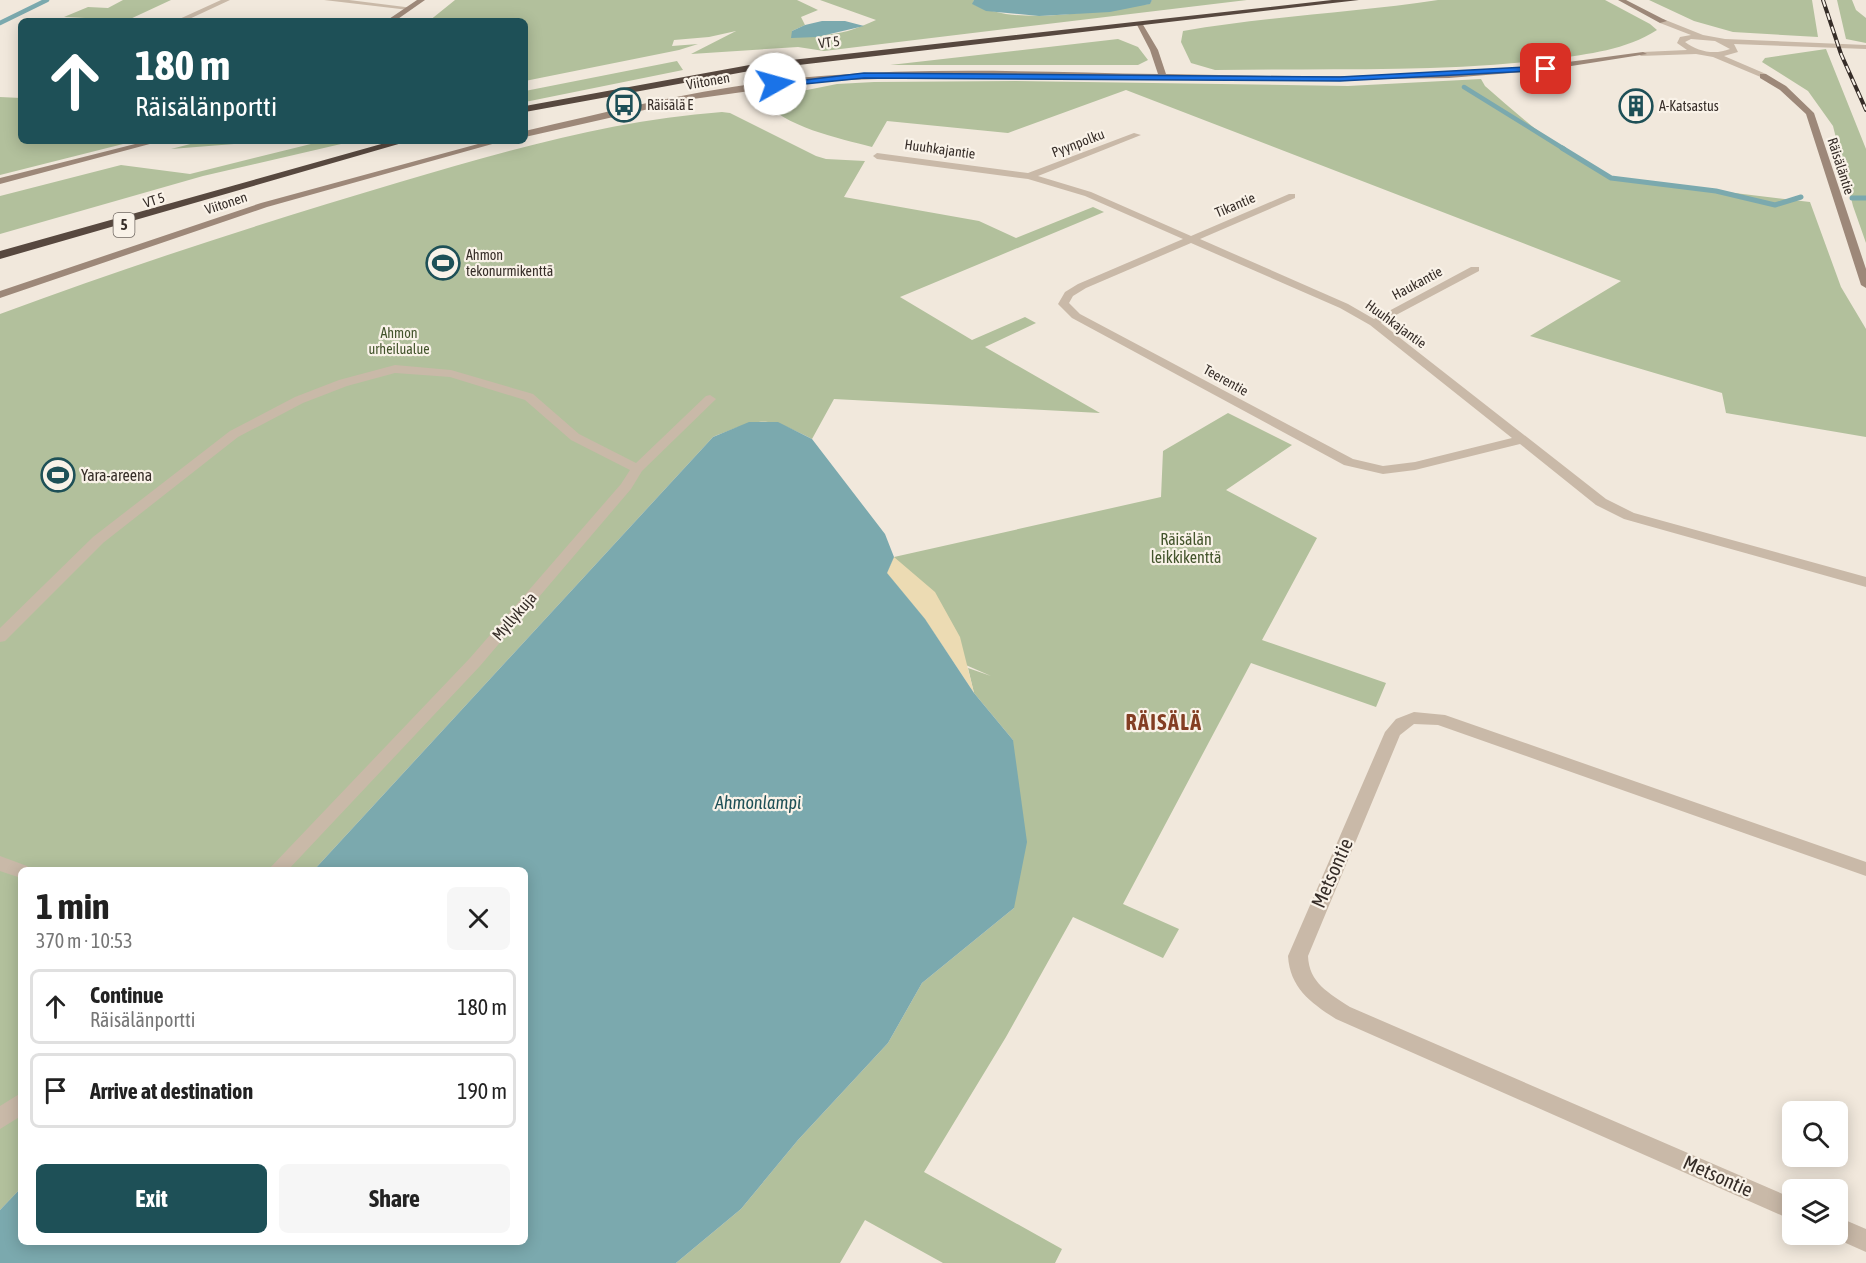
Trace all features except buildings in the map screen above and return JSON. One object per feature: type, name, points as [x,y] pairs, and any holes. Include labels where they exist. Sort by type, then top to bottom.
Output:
[{"type":"highway","points":[[1138,25],[1355,0]]},
{"type":"highway","name":"VT 5","points":[[528,108],[755,67],[1138,25]]},
{"type":"highway","name":"VT 5","points":[[0,255],[394,144]]},
{"type":"highway","name":"VT 5","points":[[0,265],[248,186]]},
{"type":"street","points":[[186,18],[228,0]]},
{"type":"street","points":[[327,0],[409,8]]},
{"type":"street","points":[[394,18],[422,0]]},
{"type":"street","points":[[1621,0],[1664,21],[1732,45],[1733,51],[1763,76]]},
{"type":"street","points":[[1664,21],[1684,33],[1683,40],[1688,48],[1712,54],[1763,76]]},
{"type":"street","points":[[1138,25],[1154,50],[1163,77]]},
{"type":"street","points":[[1643,54],[1666,49],[1683,40],[1708,38]]},
{"type":"street","points":[[1721,41],[1773,41],[1866,47]]},
{"type":"street","points":[[1712,54],[1773,41]]},
{"type":"street","points":[[1643,54],[1702,52]]},
{"type":"street","name":"Viitonen","points":[[528,134],[694,96],[830,78],[938,75],[1340,79],[1546,69],[1643,54]]},
{"type":"street","name":"Räisäläntie","points":[[1763,76],[1783,88],[1810,113],[1866,285]]},
{"type":"street","name":"Pyynpolku","points":[[1029,176],[1137,135]]},
{"type":"street","points":[[0,181],[145,144]]},
{"type":"street","name":"Viitonen","points":[[0,295],[264,205],[488,144]]},
{"type":"street","name":"Huuhkajantie","points":[[877,156],[1029,176],[1088,194],[1344,306],[1374,323],[1578,486],[1601,502],[1629,516],[1866,582]]},
{"type":"street","name":"Tikantie","points":[[1189,239],[1292,196]]},
{"type":"street","name":"Teerentie","points":[[1189,239],[1082,286],[1069,294],[1063,304],[1076,316],[1349,462],[1383,470],[1415,466],[1521,440]]},
{"type":"street","name":"Haukantie","points":[[1374,323],[1475,269]]},
{"type":"street","points":[[0,637],[98,540],[166,484],[234,434],[299,400],[344,382],[395,369],[451,374],[529,397],[575,437],[636,469]]},
{"type":"street","name":"Myllykuja","points":[[280,867],[475,662],[626,486],[636,469],[710,399]]},
{"type":"street","name":"Metsontie","points":[[1782,1205],[1343,1013],[1323,1001],[1304,984],[1298,956],[1394,732],[1400,724],[1418,717],[1439,719],[1866,869]]},
{"type":"street","points":[[0,863],[18,870]]},
{"type":"street","points":[[0,1119],[18,1104]]},
{"type":"street","points":[[1848,1233],[1866,1241]]},
{"type":"green space","points":[[123,0],[171,0],[132,18],[64,17],[88,7],[108,8]]},
{"type":"green space","points":[[455,0],[797,0],[818,10],[801,17],[805,25],[792,31],[825,35],[845,32],[876,20],[820,0],[974,0],[973,4],[992,11],[1036,16],[1083,13],[1149,4],[1152,0],[1247,0],[824,51],[798,47],[691,54],[736,31],[709,37],[674,40],[672,46],[698,44],[679,50],[528,80],[528,18],[433,18]]},
{"type":"green space","points":[[1438,0],[1605,0],[1657,30],[1620,47],[1580,55],[1511,63],[1426,68],[1215,70],[1191,63],[1181,42],[1183,31]]},
{"type":"green space","points":[[1649,0],[1812,0],[1818,37],[1733,32],[1694,21]]},
{"type":"green space","points":[[1837,0],[1852,0],[1856,10],[1866,18],[1866,43],[1846,39]]},
{"type":"green space","points":[[1118,39],[1138,47],[1148,60],[1138,65],[890,65]]},
{"type":"green space","points":[[1826,49],[1866,149],[1866,243],[1853,206],[1833,126],[1808,91],[1762,62],[1765,58]]},
{"type":"green space","points":[[677,61],[683,70],[528,101],[528,90]]},
{"type":"green space","points":[[1481,79],[1485,86],[1545,136],[1577,159],[1611,178],[1810,202],[1841,287],[1866,329],[1866,437],[1726,413],[1722,393],[1530,336],[1621,281],[1126,90],[1008,133],[887,121],[872,147],[797,124],[771,109],[762,99],[837,84],[874,82],[1016,81],[1348,86]]},
{"type":"green space","points":[[0,97],[18,98],[18,144],[123,144],[0,175]]},
{"type":"green space","name":"Ahmon urheilualue","points":[[730,113],[816,156],[826,159],[865,161],[844,197],[979,221],[1016,238],[1093,207],[1104,212],[900,297],[972,340],[1025,317],[1036,323],[985,347],[1100,413],[834,399],[812,439],[783,426],[763,422],[742,426],[713,437],[317,867],[18,867],[18,1191],[0,1210],[0,314],[249,228],[479,159],[600,129],[681,116]]},
{"type":"green space","points":[[190,144],[234,144],[171,149]]},
{"type":"green space","points":[[311,144],[341,144],[203,176],[0,234],[0,196],[121,165],[190,174]]},
{"type":"green space","name":"Räisälän leikkikenttä","points":[[1228,413],[1292,445],[1226,490],[1317,538],[1262,640],[1386,683],[1376,707],[1251,663],[1123,904],[1179,929],[1163,958],[1073,917],[1006,1037],[924,1172],[1062,1249],[1055,1263],[943,1263],[865,1220],[840,1263],[676,1263],[741,1209],[798,1140],[888,1043],[922,983],[1014,908],[1013,740],[974,693],[968,668],[991,676],[952,659],[925,619],[887,573],[894,557],[1161,497],[1163,451]]},
{"type":"sand","points":[[894,557],[935,592],[960,637],[974,693],[925,619],[887,573]]},
{"type":"water","points":[[974,0],[1152,0],[1150,4],[1110,12],[1039,16],[986,11],[972,4]]},
{"type":"water","points":[[822,21],[845,21],[864,26],[817,37],[791,38],[792,31]]},
{"type":"water","name":"Ahmonlampi","points":[[749,422],[778,422],[812,439],[885,534],[894,557],[887,573],[925,619],[974,693],[1013,740],[1027,842],[1014,908],[922,983],[888,1043],[798,1140],[741,1209],[676,1263],[0,1263],[0,1210],[18,1191],[18,1245],[528,1245],[528,867],[317,867],[713,437]]},
{"type":"waterway","points":[[0,23],[47,0]]},
{"type":"waterway","points":[[1464,87],[1564,149]]},
{"type":"waterway","points":[[1562,148],[1611,178],[1716,191],[1775,205],[1801,197]]},
{"type":"waterway","points":[[1852,198],[1866,198]]},
{"type":"railway","points":[[1823,0],[1841,54],[1866,110]]},
{"type":"place","name":"Räisälä E","points":[[624,105]]},
{"type":"place","name":"A-Katsastus","points":[[1636,106]]},
{"type":"place","name":"Ahmon tekonurmikenttä","points":[[443,263]]},
{"type":"place","name":"Yara-areena","points":[[58,475]]},
{"type":"district","name":"RÄISÄLÄ","points":[[1164,722]]},
{"type":"route","points":[[775,84],[864,76],[1340,79],[1546,69]]}]
